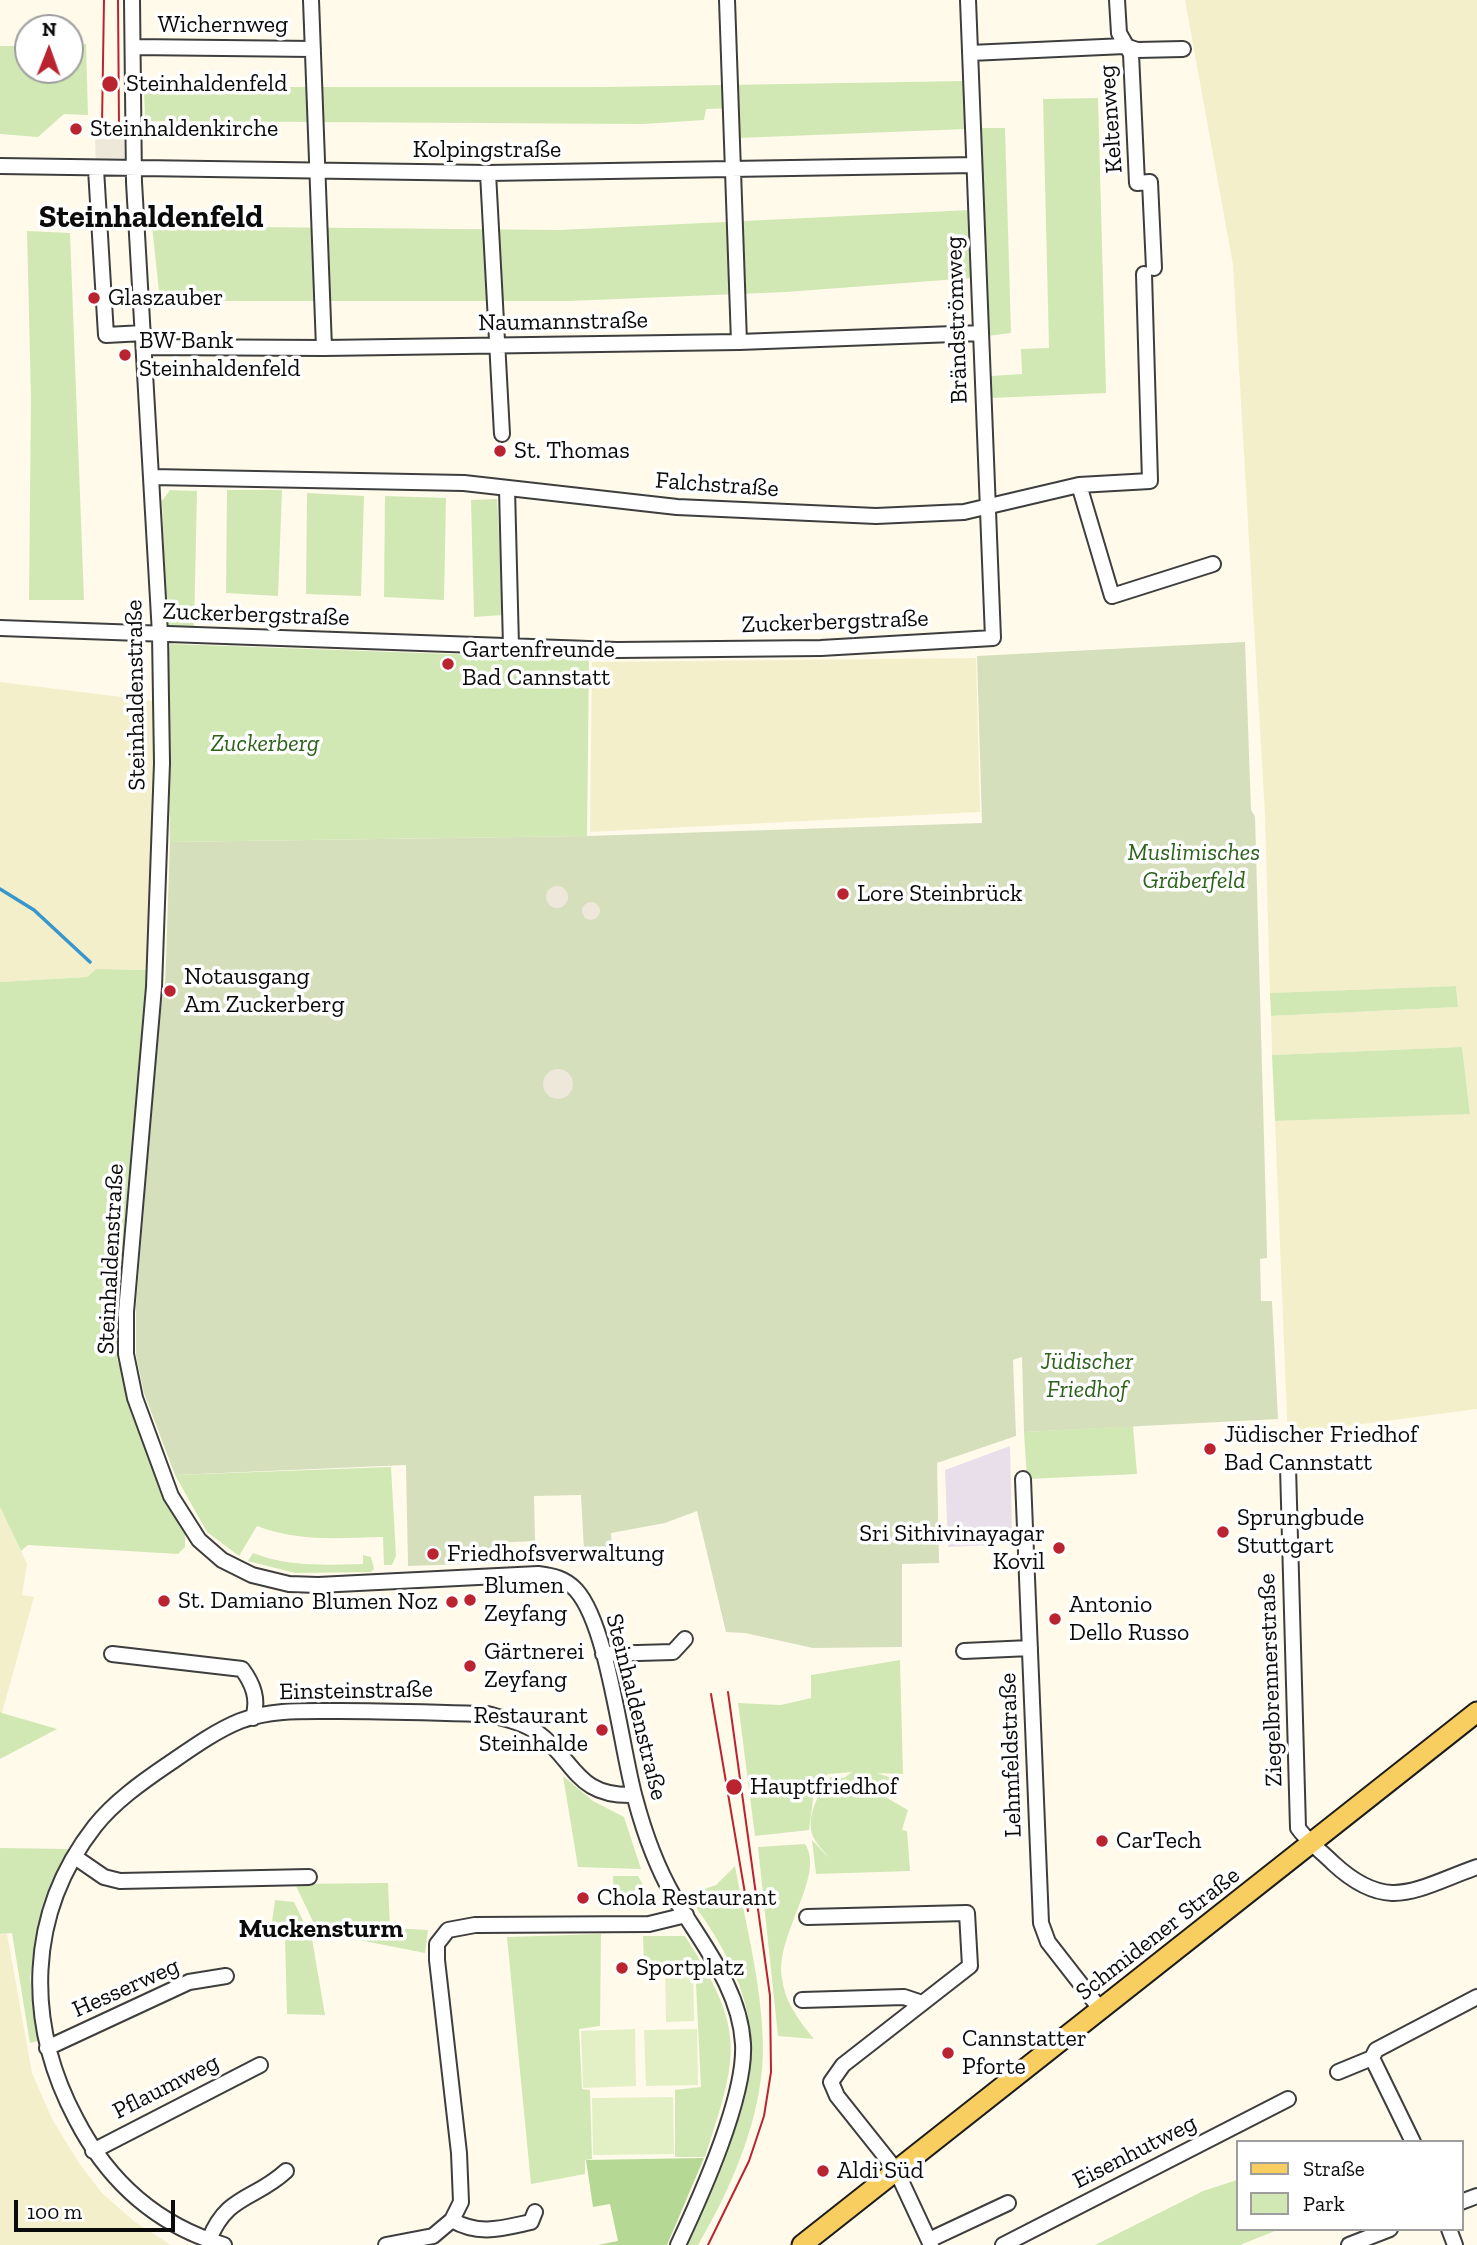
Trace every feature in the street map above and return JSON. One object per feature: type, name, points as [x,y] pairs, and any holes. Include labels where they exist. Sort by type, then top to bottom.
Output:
[{"type":"main road","name":"Schmidener Straße","points":[[802,2245],[1288,1864],[1477,1712]]},
{"type":"street","name":"Steinhaldenstraße","points":[[132,0],[134,169],[160,634],[162,764],[153,987],[125,1333],[129,1375],[171,1496],[199,1540],[222,1560],[252,1575],[289,1584],[538,1574],[559,1577],[584,1600],[603,1654],[634,1795],[646,1835],[686,1915],[725,1980],[738,2012],[743,2046],[741,2074],[731,2110],[678,2245]]},
{"type":"street","points":[[311,0],[324,348]]},
{"type":"street","points":[[727,0],[739,342]]},
{"type":"street","name":"Brändströmweg","points":[[968,0],[993,638]]},
{"type":"street","name":"Keltenweg","points":[[1116,0],[1119,33],[1131,54],[1137,183],[1150,183],[1150,481]]},
{"type":"street","points":[[970,53],[1125,46],[1137,50],[1183,49]]},
{"type":"street","name":"Wichernweg","points":[[133,47],[313,49]]},
{"type":"street","name":"Kolpingstraße","points":[[0,166],[488,173],[974,165]]},
{"type":"street","points":[[96,169],[106,334],[144,340]]},
{"type":"street","points":[[488,173],[502,434]]},
{"type":"street","name":"Naumannstraße","points":[[144,340],[324,348],[739,342],[981,333]]},
{"type":"street","name":"Falchstraße","points":[[152,477],[464,483],[677,507],[876,516],[964,512],[1079,485],[1150,481]]},
{"type":"street","points":[[1079,485],[1112,596],[1213,564]]},
{"type":"street","points":[[507,489],[511,646]]},
{"type":"street","name":"Zuckerbergstraße","points":[[0,628],[614,650],[821,648],[993,638]]},
{"type":"street","name":"Ziegelbrennerstraße","points":[[1288,1467],[1298,1828],[1297,1843],[1288,1864]]},
{"type":"street","name":"Lehmfeldstraße","points":[[1023,1479],[1041,1923],[1048,1942],[1101,2010]]},
{"type":"street","points":[[603,1654],[673,1652],[685,1639]]},
{"type":"street","points":[[964,1651],[1030,1648]]},
{"type":"street","points":[[111,1654],[242,1669],[252,1683],[257,1706],[253,1718]]},
{"type":"street","name":"Einsteinstraße","points":[[224,2245],[177,2226],[148,2208],[120,2184],[93,2151],[64,2096],[47,2048],[38,1990],[49,1915],[75,1857],[95,1826],[145,1781],[218,1733],[253,1718],[284,1712],[487,1714],[518,1722],[539,1734],[585,1783],[612,1794],[634,1795]]},
{"type":"street","points":[[1298,1828],[1351,1880],[1386,1895],[1402,1893],[1477,1867]]},
{"type":"street","points":[[75,1857],[104,1877],[120,1881],[309,1877]]},
{"type":"street","points":[[807,1917],[967,1913],[970,1966],[843,2065],[831,2082],[837,2096],[896,2170],[930,2243],[1008,2203]]},
{"type":"street","points":[[386,2245],[432,2236],[452,2220],[463,2190],[437,1944],[448,1930],[475,1925],[649,1924],[686,1915]]},
{"type":"street","name":"Hesserweg","points":[[47,2048],[189,1982],[226,1976]]},
{"type":"street","points":[[802,2000],[904,1997],[922,2003]]},
{"type":"street","points":[[1338,2072],[1372,2058],[1376,2050],[1477,1997]]},
{"type":"street","points":[[1372,2058],[1412,2140]]},
{"type":"street","name":"Pflaumweg","points":[[93,2151],[260,2065]]},
{"type":"street","name":"Eisenhutweg","points":[[1003,2245],[1288,2099]]},
{"type":"street","points":[[209,2240],[216,2223],[239,2199],[275,2181],[286,2171]]},
{"type":"street","points":[[452,2220],[469,2229],[491,2230],[531,2222],[535,2213]]},
{"type":"street","points":[[1349,2245],[1385,2231]]},
{"type":"shaded area","points":[[1185,0],[1477,0],[1477,1409],[1317,1430],[1317,1440],[1288,1442],[1275,1121],[1470,1113],[1462,1047],[1272,1055],[1271,1016],[1458,1007],[1456,986],[1270,993],[1265,815],[1233,265]]},
{"type":"shaded area","points":[[124,138],[124,162],[96,164],[95,139]]},
{"type":"shaded area","points":[[976,658],[980,812],[590,832],[592,662]]},
{"type":"shaded area","points":[[0,682],[154,701],[156,845],[149,970],[96,969],[87,977],[0,982]]},
{"type":"shaded area","points":[[553,886],[561,886],[568,893],[568,901],[561,908],[553,908],[546,901],[546,893]]},
{"type":"shaded area","points":[[587,902],[595,902],[600,911],[598,918],[587,920],[582,915],[582,907]]},
{"type":"shaded area","points":[[558,1069],[568,1074],[573,1084],[568,1094],[558,1099],[548,1094],[543,1084],[548,1074]]},
{"type":"shaded area","points":[[1010,1446],[1012,1529],[996,1530],[997,1545],[948,1547],[945,1470]]},
{"type":"shaded area","points":[[0,1507],[27,1564],[22,1595],[34,1597],[2,1713],[0,1712]]},
{"type":"shaded area","points":[[7,1934],[32,2073],[52,2119],[79,2163],[102,2193],[135,2222],[171,2245],[0,2245],[0,1935]]},
{"type":"green space","points":[[84,44],[88,115],[64,114],[38,137],[0,134],[0,46],[14,46],[14,84],[84,84]]},
{"type":"green space","points":[[965,81],[966,129],[738,138],[735,108],[706,109],[704,120],[643,124],[145,121],[144,87],[605,87]]},
{"type":"green space","points":[[1098,98],[1106,393],[991,398],[991,376],[1022,374],[1021,349],[1049,348],[1043,99]]},
{"type":"green space","points":[[981,128],[1005,128],[1011,333],[987,336]]},
{"type":"green space","points":[[970,210],[971,278],[786,292],[569,301],[160,301],[152,226],[560,230]]},
{"type":"green space","points":[[27,231],[70,233],[84,600],[29,600],[31,398]]},
{"type":"green space","points":[[170,490],[197,491],[194,630],[167,628],[162,501]]},
{"type":"green space","points":[[227,490],[282,490],[278,596],[226,593]]},
{"type":"green space","points":[[307,493],[364,496],[361,596],[306,594]]},
{"type":"green space","points":[[385,496],[446,498],[444,600],[384,597]]},
{"type":"green space","points":[[497,499],[503,615],[474,617],[471,500]]},
{"type":"green space","points":[[1245,642],[1251,810],[1255,817],[1266,1210],[1267,1258],[1260,1259],[1261,1301],[1272,1301],[1278,1419],[1024,1432],[1022,1357],[1013,1360],[1016,1436],[937,1463],[939,1563],[902,1564],[902,1647],[813,1648],[745,1633],[726,1632],[697,1511],[665,1523],[611,1533],[612,1549],[584,1550],[581,1495],[534,1496],[535,1541],[492,1543],[492,1563],[408,1566],[406,1465],[175,1475],[144,1393],[136,1355],[136,1306],[160,1009],[165,988],[170,842],[587,836],[982,823],[977,656]]},
{"type":"green space","name":"Zuckerberg","points":[[170,644],[589,659],[587,836],[170,842],[167,662]]},
{"type":"green space","points":[[96,969],[149,970],[117,1359],[161,1486],[185,1532],[185,1547],[178,1554],[28,1545],[21,1551],[0,1507],[0,982],[87,977]]},
{"type":"green space","points":[[1456,986],[1458,1007],[1271,1016],[1270,993]]},
{"type":"green space","points":[[1462,1047],[1470,1114],[1275,1121],[1272,1055]]},
{"type":"green space","points":[[1133,1426],[1137,1474],[1027,1479],[1024,1432]]},
{"type":"green space","points":[[391,1467],[396,1556],[392,1565],[384,1565],[383,1537],[303,1537],[257,1526],[239,1556],[207,1532],[175,1475]]},
{"type":"green space","points":[[253,1553],[280,1561],[321,1565],[363,1564],[363,1555],[371,1557],[374,1569],[371,1572],[295,1573],[248,1561]]},
{"type":"green space","points":[[900,1660],[903,1774],[877,1773],[889,1777],[892,1782],[887,1798],[908,1810],[902,1830],[907,1831],[910,1871],[816,1874],[812,1840],[829,1858],[812,1832],[814,1807],[831,1777],[844,1778],[852,1772],[828,1774],[814,1792],[809,1830],[755,1836],[738,1703],[781,1705],[811,1698],[811,1675]]},
{"type":"green space","points":[[0,1712],[2,1713],[57,1729],[0,1759]]},
{"type":"green space","points":[[563,1776],[593,1801],[624,1817],[641,1869],[578,1867]]},
{"type":"green space","points":[[805,1844],[810,1857],[809,1872],[786,1943],[782,1978],[789,2003],[814,2039],[778,2036],[758,1847]]},
{"type":"green space","points":[[0,1848],[69,1849],[42,1907],[30,1978],[38,2041],[30,2043],[12,1933],[0,1934]]},
{"type":"green space","points":[[735,1866],[760,2004],[763,2050],[761,2076],[751,2126],[733,2176],[698,2245],[686,2245],[728,2149],[742,2108],[750,2068],[750,2029],[741,1989],[720,1945],[687,1895],[716,1885]]},
{"type":"green space","points":[[613,1876],[638,1876],[656,1908],[614,1908]]},
{"type":"green space","points":[[388,1883],[390,1928],[428,1930],[425,1953],[318,1932],[295,1884]]},
{"type":"green space","points":[[275,1900],[294,1902],[312,1939],[325,2015],[287,2014],[285,1938],[272,1922]]},
{"type":"green space","points":[[601,1934],[600,2026],[579,2029],[582,2089],[590,2090],[592,2159],[585,2160],[585,2174],[531,2184],[507,1937]]},
{"type":"green space","points":[[643,1936],[685,1936],[719,1996],[727,2020],[731,2043],[730,2066],[705,2157],[675,2157],[675,2090],[701,2087],[695,1963],[644,1964]]},
{"type":"green space","points":[[665,1964],[693,1964],[694,2021],[666,2022]]},
{"type":"green space","points":[[635,2029],[636,2086],[583,2088],[581,2031]]},
{"type":"green space","points":[[697,2029],[698,2085],[646,2086],[644,2030]]},
{"type":"green space","points":[[673,2097],[674,2154],[593,2155],[592,2098]]},
{"type":"green space","points":[[704,2158],[667,2245],[598,2245],[618,2241],[610,2204],[593,2207],[586,2160]]},
{"type":"green space","points":[[1236,2180],[1236,2231],[1275,2231],[1240,2245],[1095,2245],[1203,2191]]},
{"type":"waterway","points":[[0,889],[34,910],[90,962]]},
{"type":"tram line","points":[[102,124],[104,0]]},
{"type":"tram line","points":[[118,0],[119,126]]},
{"type":"tram line","points":[[708,2245],[749,2161],[764,2116],[771,2072],[770,1996],[728,1692]]},
{"type":"tram line","points":[[711,1694],[748,1911]]},
{"type":"place","name":"Steinhaldenfeld","points":[[110,84]]},
{"type":"place","name":"Steinhaldenkirche","points":[[76,129]]},
{"type":"place","name":"Glaszauber","points":[[94,298]]},
{"type":"place","name":"BW Bank Steinhaldenfeld","points":[[125,355]]},
{"type":"place","name":"St. Thomas","points":[[500,451]]},
{"type":"place","name":"Gartenfreunde Bad Cannstatt","points":[[448,664]]},
{"type":"place","name":"Lore Steinbrück","points":[[843,894]]},
{"type":"place","name":"Notausgang Am Zuckerberg","points":[[170,991]]},
{"type":"place","name":"Jüdischer Friedhof Bad Cannstatt","points":[[1210,1449]]},
{"type":"place","name":"Sprungbude Stuttgart","points":[[1223,1532]]},
{"type":"place","name":"Sri Sithivinayagar Kovil","points":[[1059,1548]]},
{"type":"place","name":"Friedhofsverwaltung","points":[[433,1554]]},
{"type":"place","name":"Blumen Zeyfang","points":[[470,1600]]},
{"type":"place","name":"St. Damiano","points":[[164,1601]]},
{"type":"place","name":"Blumen Noz","points":[[452,1602]]},
{"type":"place","name":"Antonio Dello Russo","points":[[1055,1619]]},
{"type":"place","name":"Gärtnerei Zeyfang","points":[[470,1666]]},
{"type":"place","name":"Restaurant Steinhalde","points":[[602,1730]]},
{"type":"place","name":"Hauptfriedhof","points":[[734,1787]]},
{"type":"place","name":"CarTech","points":[[1102,1841]]},
{"type":"place","name":"Chola Restaurant","points":[[583,1898]]},
{"type":"place","name":"Sportplatz","points":[[622,1968]]},
{"type":"place","name":"Cannstatter Pforte","points":[[948,2053]]},
{"type":"place","name":"Aldi Süd","points":[[823,2171]]},
{"type":"district","name":"Steinhaldenfeld","points":[[151,218]]},
{"type":"district","name":"Muckensturm","points":[[321,1930]]},
{"type":"park label","name":"Muslimisches Gräberfeld","points":[[1194,867]]},
{"type":"park label","name":"Jüdischer Friedhof","points":[[1087,1376]]}]
